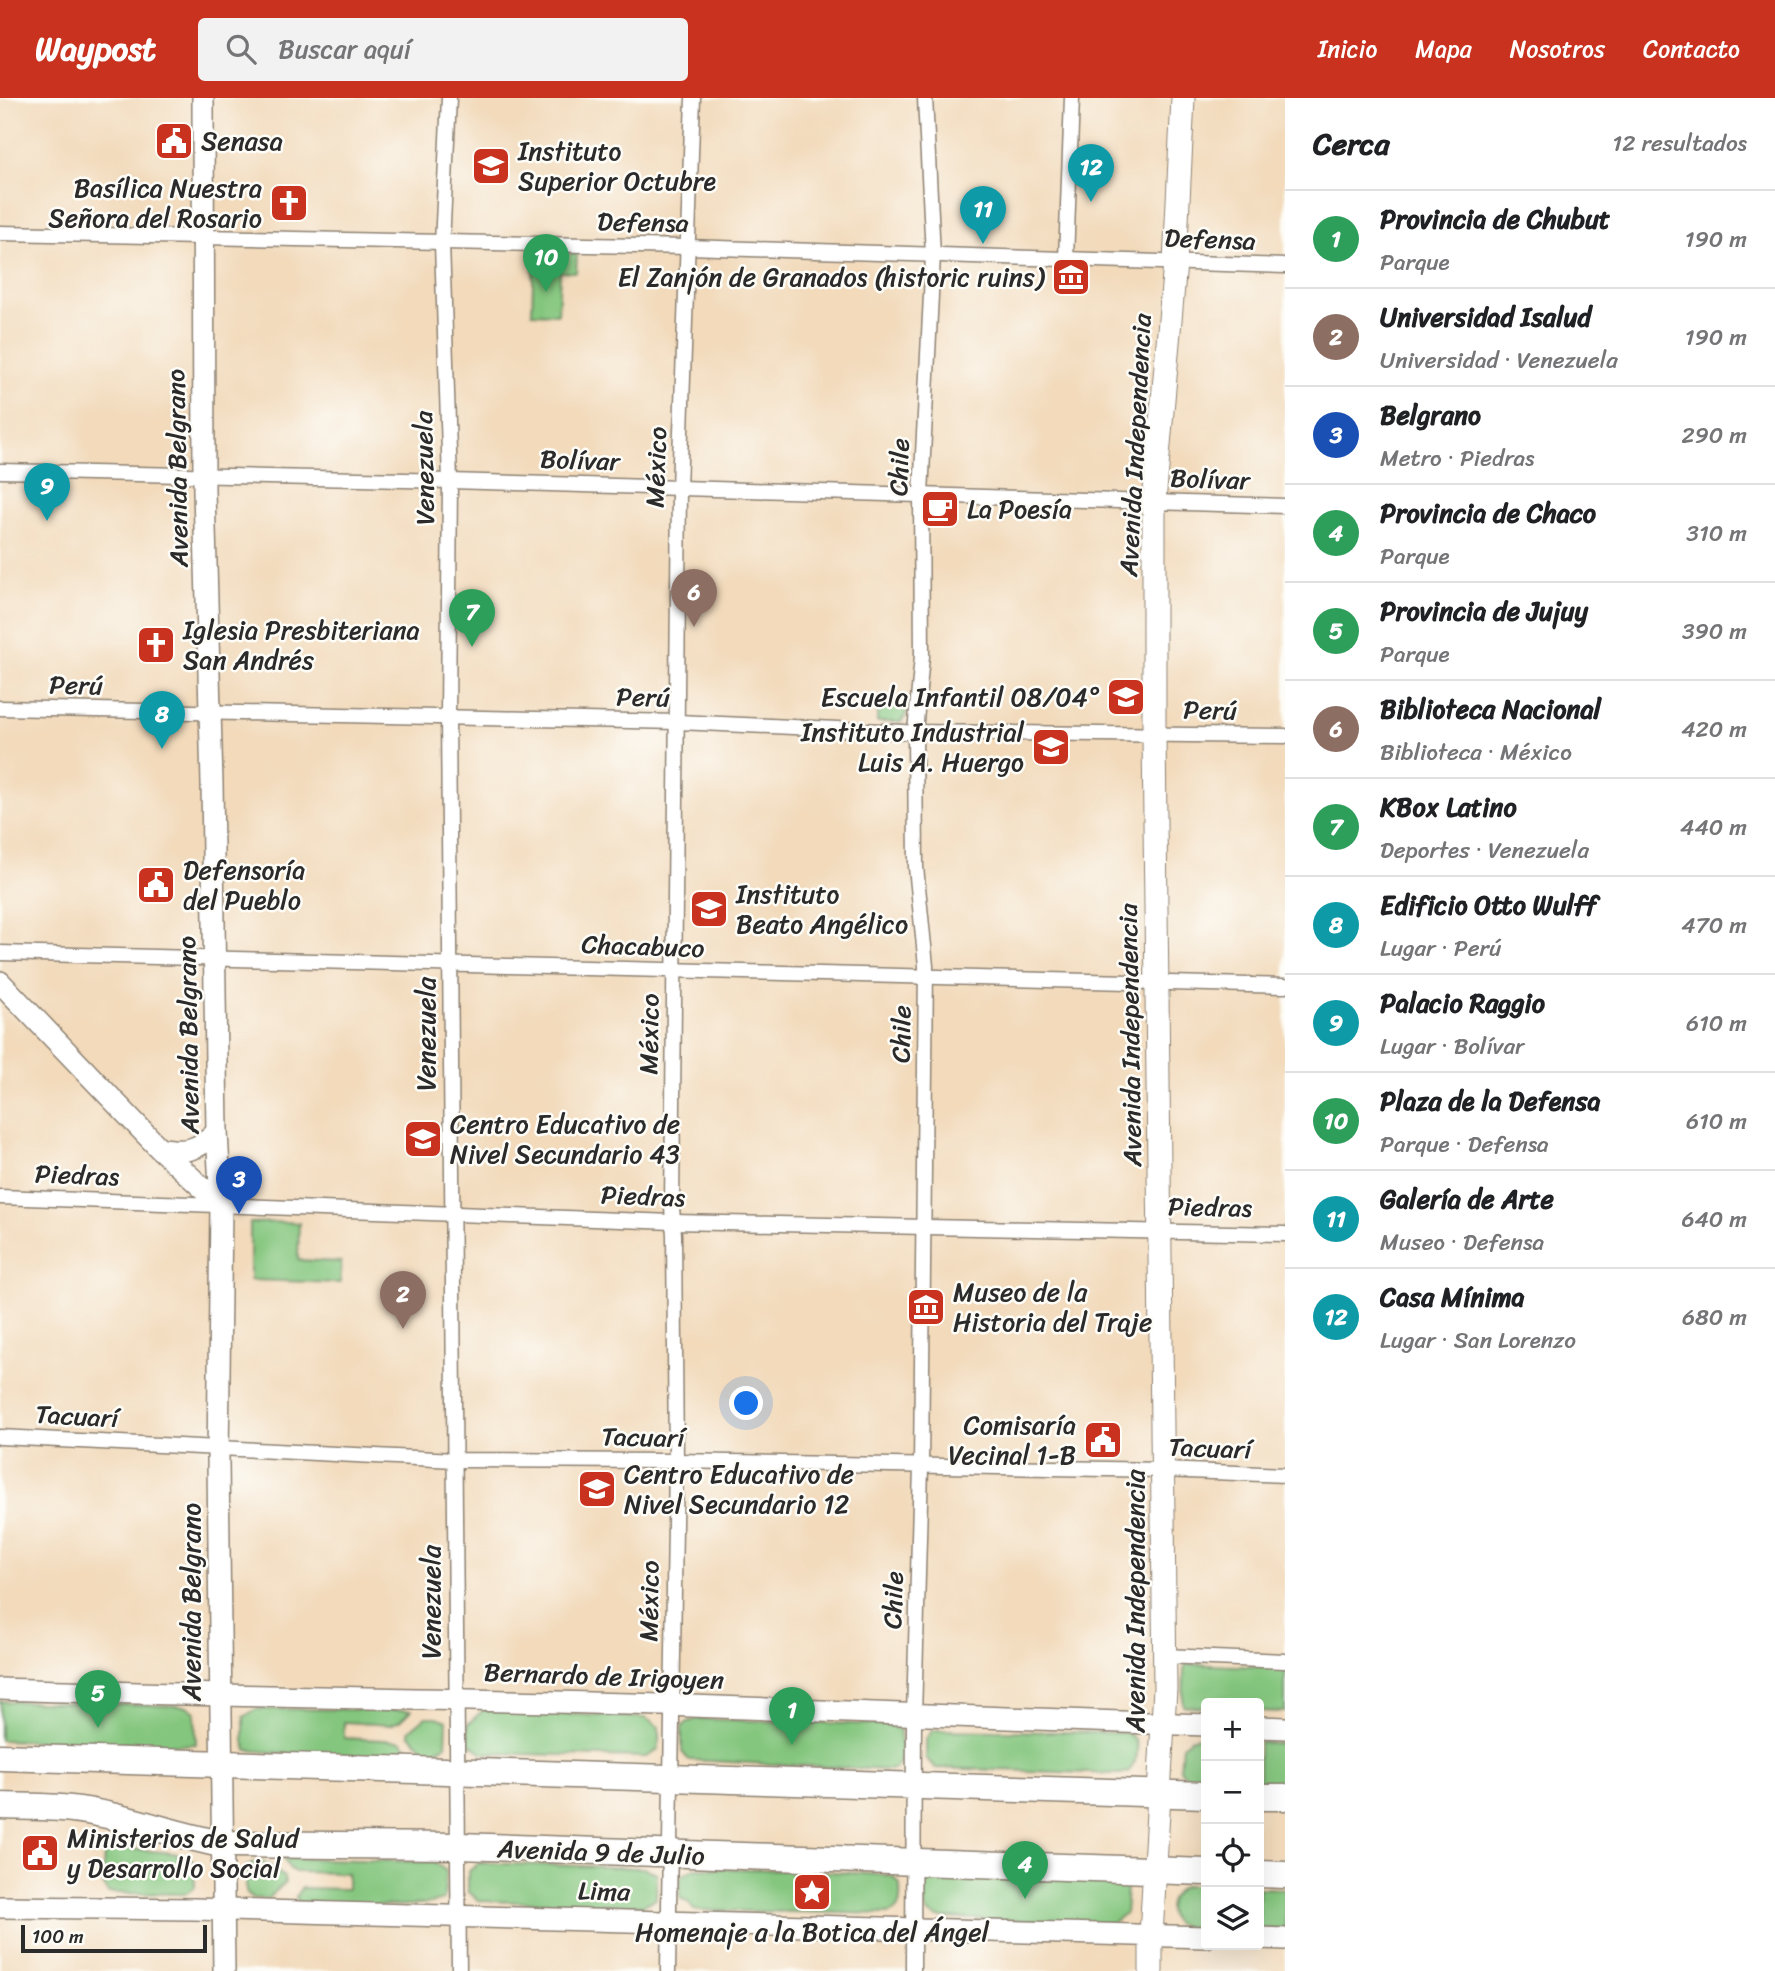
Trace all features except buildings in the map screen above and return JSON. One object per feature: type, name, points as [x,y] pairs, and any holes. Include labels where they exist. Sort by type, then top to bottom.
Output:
[{"type":"highway","points":[[0,1757],[1201,1796]]},
{"type":"highway","points":[[1264,1797],[1285,1797]]},
{"type":"highway","name":"Avenida 9 de Julio","points":[[0,1806],[89,1811],[188,1838],[222,1844],[459,1846],[1201,1872]]},
{"type":"highway","points":[[1264,1874],[1285,1875]]},
{"type":"main road","name":"Avenida Independencia","points":[[1151,1971],[1164,1724],[1154,502],[1175,263],[1182,98]]},
{"type":"street","name":"Avenida Belgrano","points":[[203,98],[204,475],[217,1132],[221,1205],[218,1447],[224,1971]]},
{"type":"street","name":"Venezuela","points":[[449,98],[442,244],[450,481],[448,717],[451,1214],[459,1971]]},
{"type":"street","name":"México","points":[[668,1971],[676,1461],[673,1222],[679,488],[693,98]]},
{"type":"street","name":"Chile","points":[[913,1971],[914,1716],[926,978],[916,867],[915,732],[922,656],[921,494],[933,255],[925,98]]},
{"type":"street","points":[[1066,259],[1072,98]]},
{"type":"street","name":"Defensa","points":[[0,233],[688,247],[1285,266]]},
{"type":"street","name":"Bolívar","points":[[0,471],[450,481],[1285,506]]},
{"type":"street","name":"Perú","points":[[0,708],[678,722],[915,732],[1285,736]]},
{"type":"street","name":"Chacabuco","points":[[0,953],[1285,986]]},
{"type":"street","points":[[0,982],[159,1148],[221,1205]]},
{"type":"street","points":[[159,1148],[177,1151],[195,1149],[217,1132]]},
{"type":"street","name":"Piedras","points":[[0,1197],[673,1222],[1285,1234]]},
{"type":"street","name":"Tacuarí","points":[[0,1437],[455,1460],[676,1461],[1163,1470],[1285,1475]]},
{"type":"street","points":[[1164,1656],[1285,1661]]},
{"type":"street","name":"Bernardo de Irigoyen","points":[[0,1689],[672,1706],[1201,1725]]},
{"type":"street","points":[[1264,1727],[1285,1728]]},
{"type":"street","name":"Lima","points":[[0,1908],[223,1910],[1201,1937]]},
{"type":"street","points":[[1264,1938],[1285,1939]]},
{"type":"green space","points":[[534,252],[577,254],[576,272],[560,272],[558,314],[532,313]]},
{"type":"green space","points":[[877,706],[906,706],[906,715],[901,722],[877,722]]},
{"type":"green space","points":[[250,1223],[299,1223],[298,1260],[341,1262],[340,1283],[250,1280]]},
{"type":"green space","points":[[1187,1664],[1285,1668],[1285,1712],[1264,1711],[1264,1698],[1201,1698],[1201,1707],[1183,1706],[1184,1669]]},
{"type":"green space","points":[[0,1701],[187,1706],[195,1712],[196,1744],[0,1740]]},
{"type":"green space","points":[[256,1709],[411,1710],[400,1721],[390,1725],[344,1722],[344,1738],[401,1741],[416,1756],[292,1754],[247,1750],[244,1741],[244,1717]]},
{"type":"green space","points":[[483,1710],[645,1718],[659,1727],[659,1750],[646,1757],[483,1753],[468,1742],[468,1724]]},
{"type":"green space","points":[[426,1717],[447,1721],[446,1745],[436,1750],[425,1750],[409,1734],[409,1731]]},
{"type":"green space","points":[[698,1719],[889,1725],[900,1730],[901,1760],[895,1769],[888,1770],[689,1760],[682,1752],[682,1727]]},
{"type":"green space","points":[[933,1730],[1127,1733],[1135,1741],[1137,1752],[1128,1772],[1119,1774],[935,1768],[926,1758],[926,1739]]},
{"type":"green space","points":[[1201,1737],[1201,1779],[1188,1778],[1180,1770],[1182,1745],[1190,1739]]},
{"type":"green space","points":[[1264,1742],[1285,1744],[1285,1783],[1264,1781]]},
{"type":"green space","points":[[122,1848],[181,1854],[194,1861],[195,1887],[185,1894],[108,1893],[102,1882],[104,1854]]},
{"type":"green space","points":[[283,1858],[434,1862],[446,1871],[444,1899],[399,1905],[301,1904],[296,1896],[301,1888],[347,1889],[347,1873],[295,1872]]},
{"type":"green space","points":[[256,1862],[266,1863],[284,1877],[285,1883],[267,1899],[252,1898],[246,1892],[246,1867]]},
{"type":"green space","points":[[479,1863],[644,1868],[657,1873],[656,1899],[643,1905],[479,1901],[468,1891],[468,1872]]},
{"type":"green space","points":[[695,1868],[886,1875],[894,1877],[900,1884],[900,1902],[897,1909],[889,1914],[694,1910],[688,1902],[680,1898],[680,1877]]},
{"type":"green space","points":[[938,1876],[1115,1879],[1127,1889],[1125,1913],[1112,1923],[937,1918],[928,1913],[924,1895],[925,1884]]},
{"type":"green space","points":[[1184,1886],[1201,1886],[1201,1928],[1184,1927],[1172,1920],[1170,1903]]},
{"type":"green space","points":[[1264,1888],[1285,1889],[1285,1930],[1264,1929]]},
{"type":"place","name":"Senasa","points":[[174,141]]},
{"type":"place","name":"Instituto Superior Octubre","points":[[491,166]]},
{"type":"place","name":"Casa Mínima","points":[[1091,202]]},
{"type":"place","name":"Basílica Nuestra Señora del Rosario","points":[[289,203]]},
{"type":"place","name":"Galería de Arte","points":[[983,244]]},
{"type":"place","name":"El Zanjón de Granados (historic ruins)","points":[[1071,277]]},
{"type":"place","name":"Plaza de la Defensa","points":[[546,292]]},
{"type":"place","name":"La Poesía","points":[[940,509]]},
{"type":"place","name":"Palacio Raggio","points":[[47,521]]},
{"type":"place","name":"Biblioteca Nacional","points":[[694,627]]},
{"type":"place","name":"Iglesia Presbiteriana San Andrés","points":[[156,645]]},
{"type":"place","name":"KBox Latino","points":[[472,647]]},
{"type":"place","name":"Escuela Infantil 08/04°","points":[[1126,697]]},
{"type":"place","name":"Instituto Industrial Luis A. Huergo","points":[[1051,747]]},
{"type":"place","name":"Edificio Otto Wulff","points":[[162,749]]},
{"type":"place","name":"Defensoría del Pueblo","points":[[156,885]]},
{"type":"place","name":"Instituto Beato Angélico","points":[[709,909]]},
{"type":"place","name":"Centro Educativo de Nivel Secundario 43","points":[[423,1139]]},
{"type":"place","name":"Belgrano","points":[[239,1214]]},
{"type":"place","name":"Museo de la Historia del Traje","points":[[926,1307]]},
{"type":"place","name":"Universidad Isalud","points":[[403,1329]]},
{"type":"place","name":"Comisaría Vecinal 1-B","points":[[1103,1440]]},
{"type":"place","name":"Centro Educativo de Nivel Secundario 12","points":[[597,1489]]},
{"type":"place","name":"Provincia de Jujuy","points":[[98,1728]]},
{"type":"place","name":"Provincia de Chubut","points":[[792,1745]]},
{"type":"place","name":"Ministerios de Salud y Desarrollo Social","points":[[40,1853]]},
{"type":"place","name":"Homenaje a la Botica del Ángel","points":[[812,1892]]},
{"type":"place","name":"Provincia de Chaco","points":[[1025,1899]]}]
